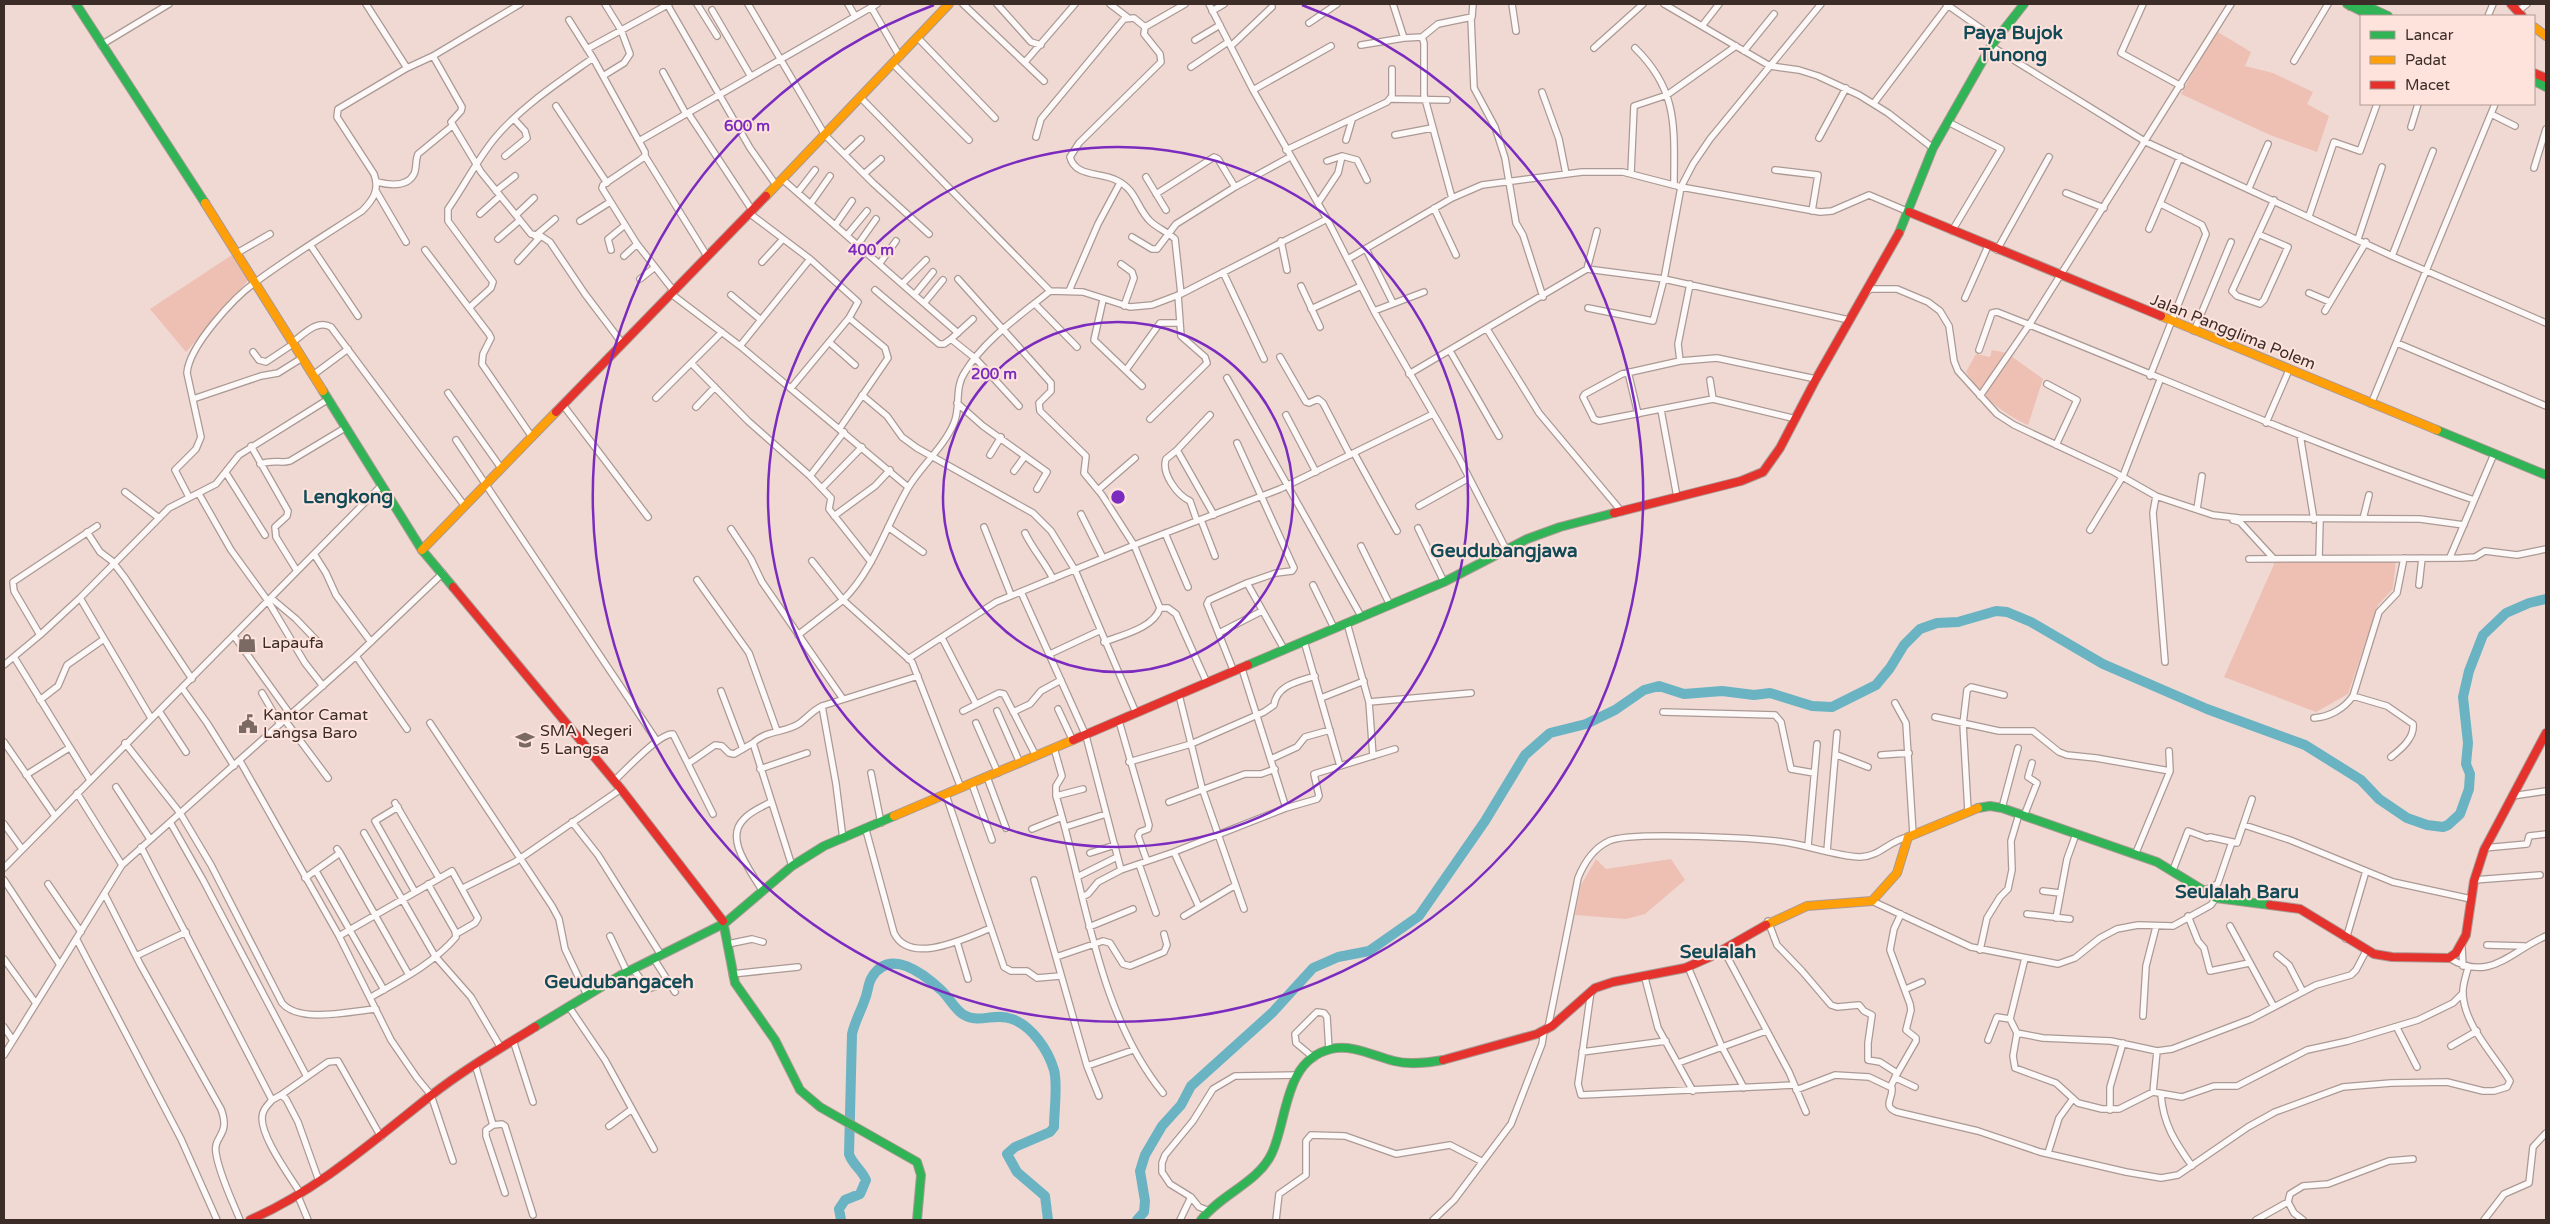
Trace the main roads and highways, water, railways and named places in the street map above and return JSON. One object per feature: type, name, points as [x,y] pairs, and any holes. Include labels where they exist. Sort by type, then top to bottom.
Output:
[{"type":"waterway","points":[[1137,1220],[1144,1212],[1145,1201],[1140,1171],[1145,1155],[1162,1126],[1181,1105],[1191,1086],[1273,1012],[1313,968],[1338,957],[1369,951],[1419,916],[1485,821],[1525,755],[1550,733],[1586,724],[1615,710],[1644,690],[1659,686],[1684,694],[1722,691],[1754,695],[1770,693],[1812,706],[1832,707],[1876,685],[1890,668],[1904,645],[1920,629],[1937,623],[1958,622],[1996,611],[2007,612],[2031,622],[2103,664],[2207,709],[2305,745],[2361,780],[2379,799],[2407,818],[2427,825],[2443,827],[2460,814],[2469,789],[2470,774],[2466,764],[2468,743],[2463,697],[2469,671],[2483,635],[2506,613],[2529,603],[2546,599]]},
{"type":"waterway","points":[[841,1220],[839,1209],[845,1200],[860,1194],[866,1180],[849,1154],[852,1034],[872,977],[879,969],[888,964],[906,966],[925,977],[941,990],[964,1015],[976,1018],[1006,1017],[1019,1022],[1032,1033],[1043,1047],[1051,1062],[1055,1076],[1054,1127],[1050,1132],[1015,1147],[1007,1154],[1017,1172],[1045,1196],[1048,1220]]},
{"type":"place","name":"Lapaufa","points":[[247,643]]},
{"type":"place","name":"Kantor Camat Langsa Baro","points":[[248,724]]},
{"type":"place","name":"SMA Negeri 5 Langsa","points":[[525,740]]},
{"type":"district","name":"Paya Bujok Tunong","points":[[2013,44]]},
{"type":"district","name":"Lengkong","points":[[348,497]]},
{"type":"district","name":"Geudubangjawa","points":[[1504,551]]},
{"type":"district","name":"Seulalah Baru","points":[[2237,892]]},
{"type":"district","name":"Seulalah","points":[[1718,952]]},
{"type":"district","name":"Geudubangaceh","points":[[619,982]]}]
